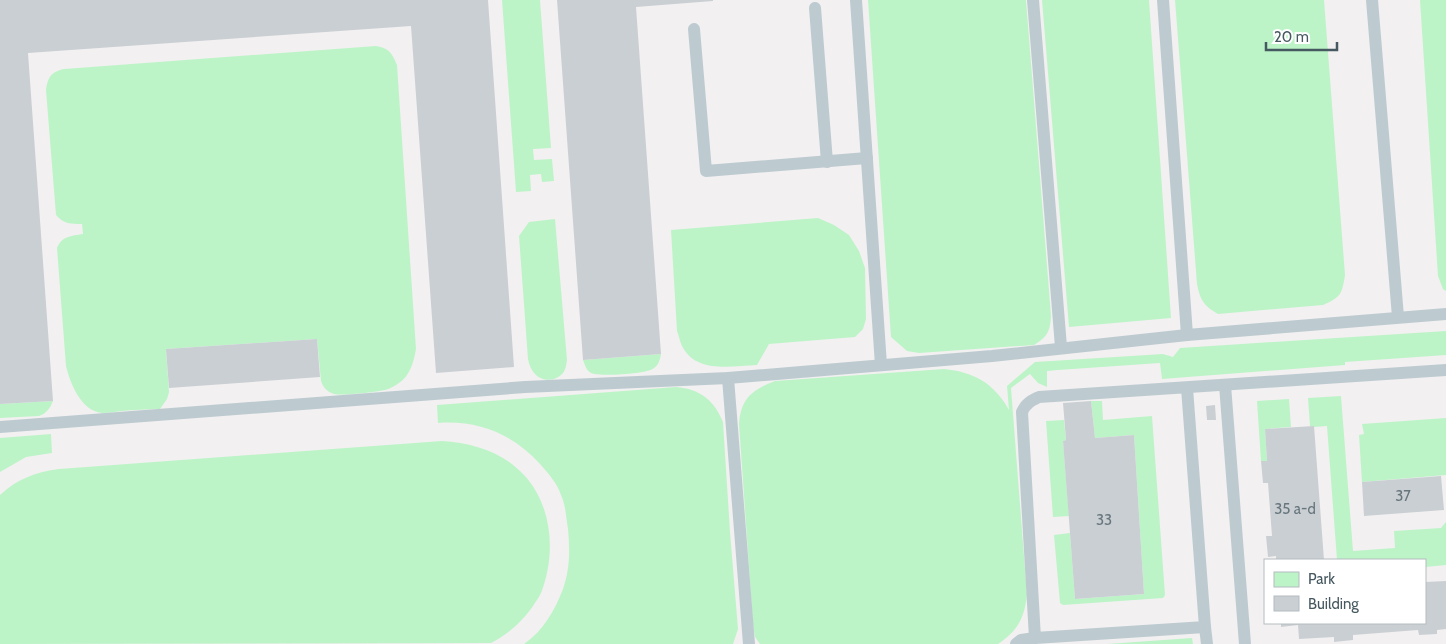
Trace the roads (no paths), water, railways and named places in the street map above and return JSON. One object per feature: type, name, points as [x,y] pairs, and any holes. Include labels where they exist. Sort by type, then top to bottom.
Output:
[{"type":"lane","points":[[856,0],[881,365]]},
{"type":"lane","points":[[1033,0],[1061,347]]},
{"type":"lane","points":[[1163,0],[1187,335]]},
{"type":"lane","points":[[1372,0],[1398,317]]},
{"type":"lane","points":[[815,8],[827,162]]},
{"type":"lane","points":[[694,29],[706,172],[867,158]]},
{"type":"lane","points":[[0,427],[525,387],[728,378],[992,356],[1061,347],[1187,335],[1446,314]]},
{"type":"lane","points":[[1035,638],[1022,412],[1025,405],[1039,397],[1446,370]]},
{"type":"lane","points":[[728,378],[749,644]]},
{"type":"lane","points":[[1226,385],[1245,644]]},
{"type":"lane","points":[[1187,388],[1207,644]]},
{"type":"lane","points":[[1016,644],[1021,640],[1035,638],[1205,627]]}]
